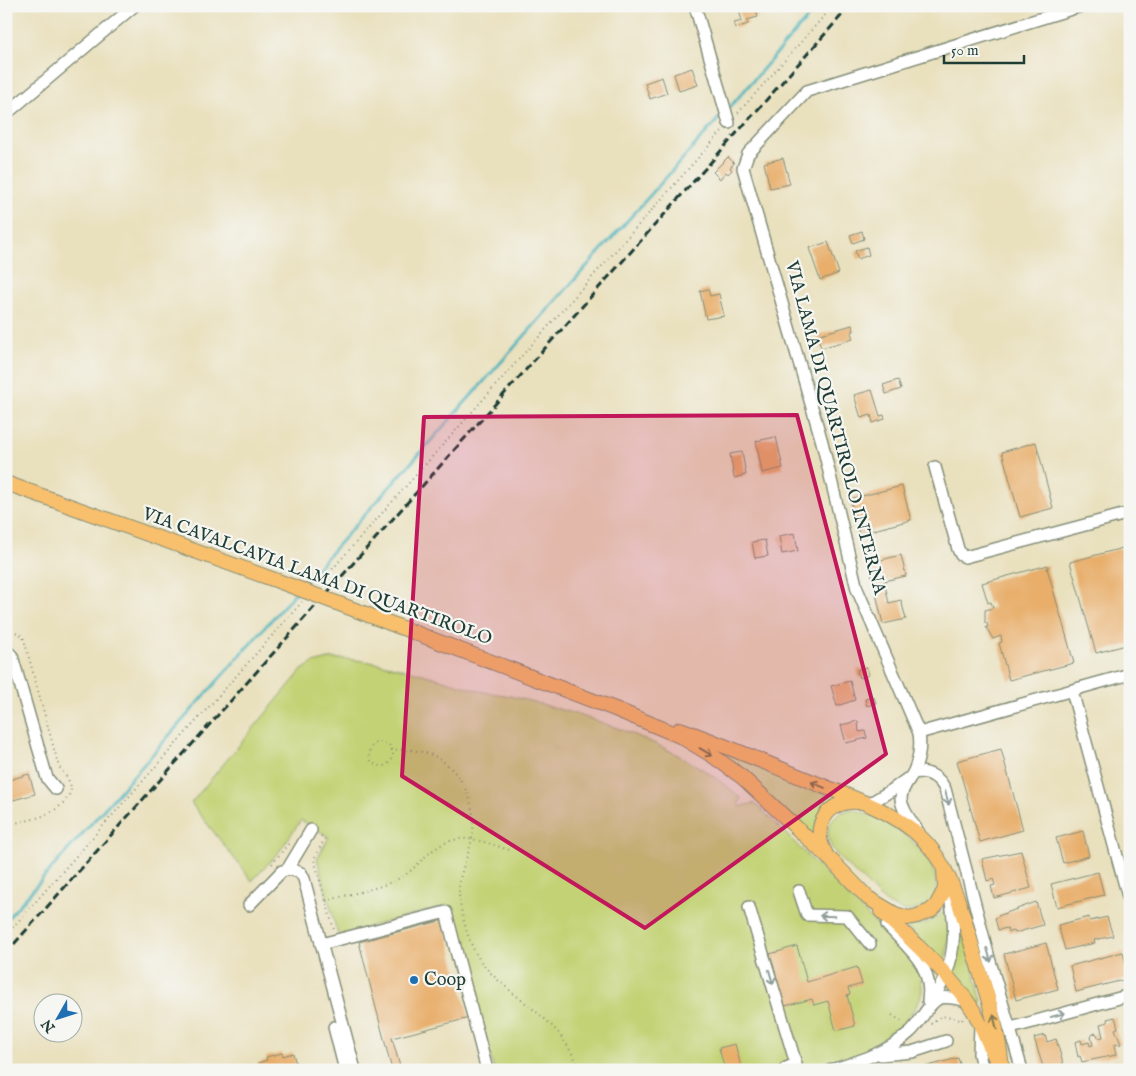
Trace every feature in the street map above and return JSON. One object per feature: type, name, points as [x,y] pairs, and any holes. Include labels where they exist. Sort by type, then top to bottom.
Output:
[{"type":"main road","name":"VIA CAVALCAVIA LAMA DI QUARTIROLO","points":[[6,483],[358,611],[615,709],[680,736],[713,756],[742,777],[832,861],[872,902],[895,914],[908,918],[930,911],[939,902],[945,889],[944,869],[926,843],[900,821],[865,804],[713,741],[651,718],[615,709]]},
{"type":"main road","name":"VIA CAVALCAVIA LAMA DI QUARTIROLO","points":[[832,861],[823,848],[820,839],[820,828],[824,818],[832,808],[842,802],[865,804]]},
{"type":"main road","points":[[944,869],[957,894],[990,1004],[1000,1044],[1002,1070]]},
{"type":"main road","points":[[872,902],[945,976],[980,1025],[991,1052],[1002,1070]]},
{"type":"street","points":[[6,114],[134,6]]},
{"type":"street","points":[[695,6],[729,123]]},
{"type":"street","name":"VIA LAMA DI QUARTIROLO INTERNA","points":[[926,843],[907,815],[902,804],[902,790],[911,775],[920,752],[920,733],[858,590],[822,442],[742,168],[748,154],[807,91],[1081,6]]},
{"type":"street","points":[[935,467],[958,549],[961,555],[965,557],[1130,513]]},
{"type":"street","points":[[6,650],[12,656],[47,778],[56,789]]},
{"type":"street","points":[[920,733],[1130,674]]},
{"type":"street","points":[[1072,691],[1130,904]]},
{"type":"street","points":[[865,804],[892,790],[911,775],[922,771],[934,776],[942,783],[989,958],[1022,1070]]},
{"type":"street","points":[[287,870],[311,830]]},
{"type":"street","points":[[926,1021],[945,976],[952,949],[954,924],[944,869]]},
{"type":"street","points":[[249,905],[282,871],[296,870],[301,873],[354,1070]]},
{"type":"street","points":[[799,891],[807,915],[847,916],[870,944]]},
{"type":"street","points":[[872,902],[884,921],[923,965],[927,973],[930,990],[926,1021]]},
{"type":"street","points":[[749,907],[796,1064],[785,1070]]},
{"type":"street","points":[[321,944],[446,912],[487,1070]]},
{"type":"street","points":[[1010,1028],[1130,995]]},
{"type":"street","points":[[831,1070],[874,1056],[894,1045],[909,1028],[926,1021],[934,1003],[940,998],[949,997],[966,1007]]},
{"type":"street","points":[[980,1025],[979,1054],[983,1070]]},
{"type":"street","points":[[334,1027],[345,1070]]},
{"type":"street","points":[[874,1056],[912,1052],[946,1041]]},
{"type":"path","points":[[318,585],[833,6]]},
{"type":"path","points":[[6,935],[305,600]]},
{"type":"path","points":[[385,742],[391,750],[394,755],[390,763],[375,765],[370,759],[369,753],[372,746],[377,743],[385,742]]},
{"type":"path","points":[[391,750],[406,749],[435,756],[449,766],[462,781],[470,799],[473,818],[472,838],[461,873],[460,903],[475,952],[486,968],[550,1024],[566,1044],[581,1070]]},
{"type":"path","points":[[326,901],[396,880],[410,871],[433,850],[454,840],[472,838],[512,851]]},
{"type":"path","points":[[926,1021],[946,1016],[962,1021],[966,1007]]},
{"type":"path","points":[[892,1015],[909,1028]]},
{"type":"highlighted area","points":[[797,415],[886,754],[645,928],[402,776],[424,417]]},
{"type":"green space","points":[[329,659],[348,659],[387,665],[484,692],[507,695],[540,704],[632,734],[690,762],[717,779],[741,798],[738,807],[755,803],[908,956],[920,976],[922,991],[918,1003],[895,1035],[876,1051],[855,1061],[819,1070],[494,1070],[449,905],[338,935],[317,859],[329,837],[301,820],[279,852],[252,881],[191,803],[302,670],[313,663]]},
{"type":"green space","points":[[710,746],[835,798],[822,811],[814,838]]},
{"type":"green space","points":[[853,809],[893,827],[911,840],[926,857],[936,879],[936,887],[935,894],[926,906],[906,911],[888,904],[837,855],[829,840],[828,831],[831,822],[838,814]]},
{"type":"green space","points":[[947,909],[949,937],[944,967],[903,923],[917,925],[927,923]]},
{"type":"green space","points":[[958,926],[962,927],[982,1002],[978,1004],[952,975]]},
{"type":"building","points":[[738,6],[755,6],[758,17],[747,20],[748,24],[736,28],[734,23],[742,21]]},
{"type":"building","points":[[692,68],[698,85],[679,91],[674,74]]},
{"type":"building","points":[[662,77],[667,93],[650,99],[645,83]]},
{"type":"building","points":[[728,157],[734,163],[730,168],[732,170],[728,174],[726,172],[720,179],[713,172]]},
{"type":"building","points":[[783,158],[790,184],[770,188],[764,163]]},
{"type":"building","points":[[862,231],[864,239],[853,243],[850,235]]},
{"type":"building","points":[[828,242],[839,273],[820,280],[809,248]]},
{"type":"building","points":[[867,247],[869,255],[858,259],[855,251]]},
{"type":"building","points":[[708,289],[710,296],[719,294],[724,316],[706,319],[700,291]]},
{"type":"building","points":[[852,325],[854,331],[851,332],[853,339],[821,348],[817,335]]},
{"type":"building","points":[[898,380],[901,389],[886,394],[883,385]]},
{"type":"building","points":[[872,390],[880,416],[884,415],[885,419],[873,423],[871,415],[861,418],[854,395]]},
{"type":"building","points":[[776,437],[783,468],[762,473],[756,441]]},
{"type":"building","points":[[1036,442],[1053,508],[1020,517],[1002,452]]},
{"type":"building","points":[[742,452],[746,475],[734,478],[730,454]]},
{"type":"building","points":[[902,486],[911,520],[859,534],[850,499]]},
{"type":"building","points":[[795,533],[798,551],[782,554],[779,536]]},
{"type":"building","points":[[765,540],[768,556],[755,558],[752,542]]},
{"type":"building","points":[[1130,546],[1130,644],[1096,653],[1070,562]]},
{"type":"building","points":[[901,555],[906,576],[884,581],[889,603],[901,600],[906,619],[883,624],[869,563]]},
{"type":"building","points":[[1048,565],[1047,568],[1074,663],[1009,680],[999,643],[1002,642],[1001,636],[993,639],[986,627],[988,627],[987,623],[985,623],[985,610],[993,608],[991,602],[988,603],[982,583]]},
{"type":"building","points":[[867,667],[869,675],[859,678],[857,670]]},
{"type":"building","points":[[850,681],[855,700],[837,706],[831,686]]},
{"type":"building","points":[[874,697],[876,703],[867,706],[865,699]]},
{"type":"building","points":[[858,721],[859,732],[865,731],[867,738],[846,743],[841,725]]},
{"type":"building","points":[[1001,749],[1023,830],[980,842],[957,761]]},
{"type":"building","points":[[29,774],[35,794],[6,802],[6,781]]},
{"type":"building","points":[[1083,831],[1089,856],[1063,863],[1056,838]]},
{"type":"building","points":[[1021,851],[1031,888],[994,898],[991,886],[995,885],[993,879],[987,881],[982,859]]},
{"type":"building","points":[[1098,872],[1104,895],[1057,907],[1051,884]]},
{"type":"building","points":[[1036,902],[1043,925],[1015,933],[1014,931],[1008,932],[1007,928],[998,930],[995,918]]},
{"type":"building","points":[[1089,917],[1090,921],[1107,917],[1113,936],[1094,940],[1095,943],[1065,950],[1058,925]]},
{"type":"building","name":"Coop","points":[[444,920],[469,1018],[392,1038],[401,1070],[392,1070],[359,942]]},
{"type":"building","points":[[1046,943],[1058,989],[1016,1000],[1004,954]]},
{"type":"building","points":[[797,946],[807,982],[857,967],[862,984],[848,988],[850,994],[847,995],[855,1026],[836,1031],[828,1001],[814,1005],[812,999],[785,1006],[770,954]]},
{"type":"building","points":[[1123,952],[1129,976],[1127,979],[1076,992],[1070,966]]},
{"type":"building","points":[[1115,1017],[1118,1028],[1115,1029],[1121,1044],[1114,1045],[1116,1055],[1082,1062],[1080,1056],[1078,1057],[1075,1042],[1081,1040],[1082,1044],[1089,1042],[1090,1046],[1093,1045],[1091,1037],[1093,1034],[1096,1033],[1099,1038],[1103,1037],[1100,1024],[1108,1022],[1107,1019]]},
{"type":"building","points":[[1045,1035],[1047,1042],[1056,1039],[1065,1070],[1044,1070],[1034,1038]]},
{"type":"building","points":[[735,1044],[742,1070],[725,1070],[719,1048]]},
{"type":"building","points":[[282,1053],[283,1056],[293,1053],[297,1068],[289,1070],[259,1070],[258,1063],[267,1060],[266,1057]]},
{"type":"building","points":[[958,1058],[962,1070],[917,1070],[917,1069]]},
{"type":"waterway","points":[[730,107],[818,6]]},
{"type":"waterway","points":[[302,585],[721,116]]},
{"type":"waterway","points":[[6,920],[296,592]]},
{"type":"railway","points":[[6,953],[850,6]]},
{"type":"place","name":"Coop","points":[[414,980]]}]
